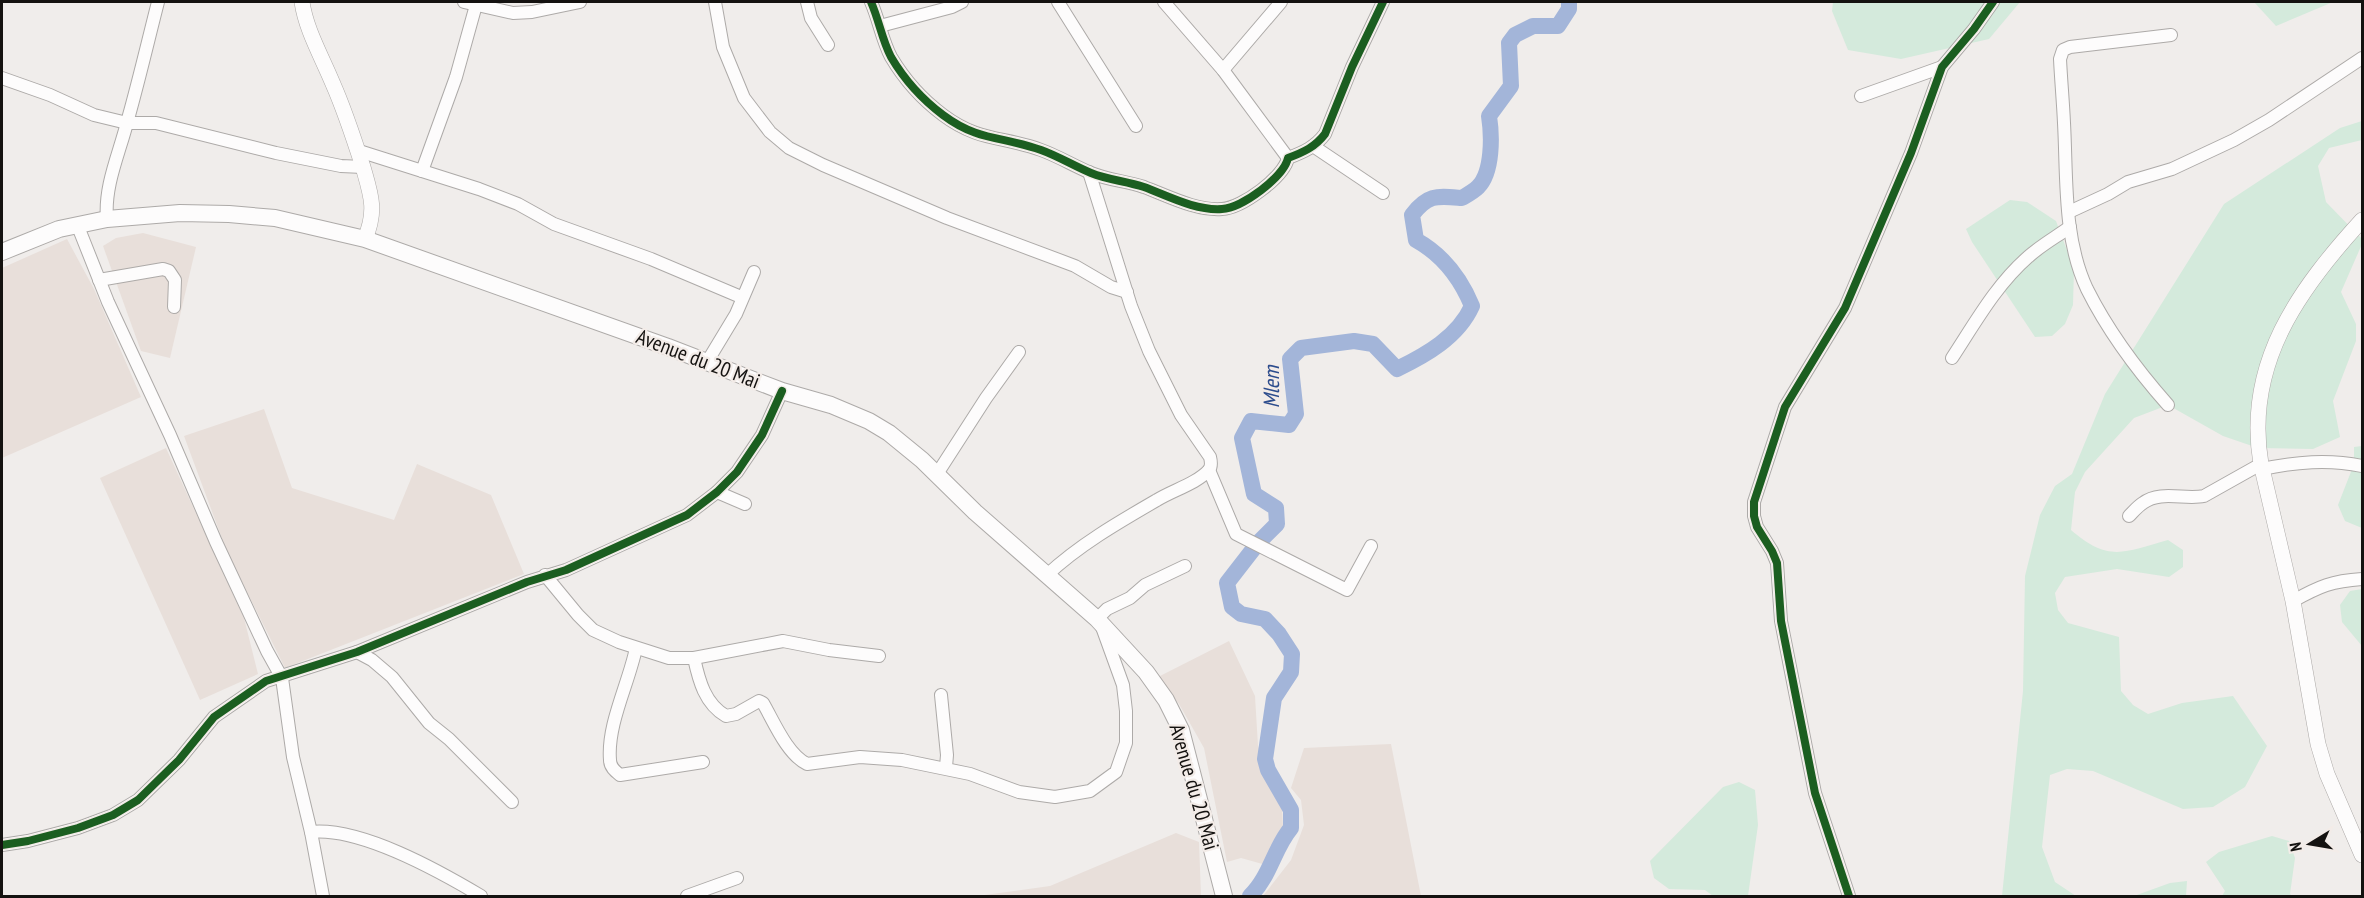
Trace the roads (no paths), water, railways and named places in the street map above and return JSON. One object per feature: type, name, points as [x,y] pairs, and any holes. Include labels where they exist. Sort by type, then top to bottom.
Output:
[{"type":"main road","name":"Avenue du 20 Mai","points":[[2,252],[77,224],[107,219],[180,213],[275,218],[364,239],[782,391],[831,405],[869,421],[907,447],[937,474],[975,512],[1099,621],[1146,672],[1166,700],[1181,730],[1224,897]]},
{"type":"street","points":[[107,219],[106,207],[115,159],[128,123],[158,2]]},
{"type":"street","points":[[302,2],[309,27],[359,151],[369,182],[373,204],[371,223],[364,239]]},
{"type":"street","points":[[422,171],[456,77],[468,2],[513,13],[532,12],[580,2]]},
{"type":"street","points":[[715,2],[723,47],[744,98],[770,132],[789,148],[815,162],[947,218],[1075,266],[1111,287],[1126,292]]},
{"type":"street","points":[[807,2],[818,33],[828,45]]},
{"type":"street","points":[[872,2],[891,57],[903,74],[926,100],[966,130],[981,136],[1039,149],[1066,159],[1089,172],[1111,180],[1142,186],[1198,207],[1222,209],[1234,207],[1262,189],[1287,165],[1288,158],[1223,70],[1164,2]]},
{"type":"street","points":[[880,26],[952,7],[962,2]]},
{"type":"street","points":[[1058,2],[1136,126]]},
{"type":"street","points":[[1223,70],[1281,2]]},
{"type":"street","points":[[1288,158],[1313,147],[1326,134],[1383,2]]},
{"type":"street","points":[[1849,897],[1815,793],[1781,621],[1777,563],[1757,527],[1754,502],[1785,407],[1845,308],[1911,153],[1942,67],[1993,2]]},
{"type":"street","points":[[2168,405],[2144,377],[2113,334],[2086,288],[2070,227],[2060,59],[2063,50],[2086,45],[2171,35]]},
{"type":"street","points":[[2069,212],[2128,182],[2172,169],[2234,140],[2269,120],[2362,58]]},
{"type":"street","points":[[1861,96],[1942,67]]},
{"type":"street","points":[[2,78],[50,95],[94,115],[128,123],[156,123],[287,155],[341,166],[363,167]]},
{"type":"street","points":[[1313,147],[1383,193]]},
{"type":"street","points":[[359,151],[518,204],[554,225],[651,259],[741,297]]},
{"type":"street","points":[[1047,575],[1084,544],[1209,470],[1212,464],[1210,457],[1181,415],[1160,376],[1126,292],[1089,172]]},
{"type":"street","points":[[2362,220],[2298,298],[2275,341],[2264,378],[2257,437],[2261,466],[2293,601],[2318,744],[2330,782],[2362,855]]},
{"type":"street","points":[[77,224],[99,280],[216,542],[282,678],[293,757],[311,832],[323,897]]},
{"type":"street","points":[[1952,358],[1986,306],[2012,274],[2029,256],[2070,227]]},
{"type":"street","points":[[99,280],[163,269],[169,271],[175,280],[174,307]]},
{"type":"street","points":[[707,362],[731,323],[754,272]]},
{"type":"street","points":[[937,474],[1019,352]]},
{"type":"street","points":[[2,845],[28,842],[78,828],[113,815],[138,800],[179,760],[214,717],[266,681],[282,678],[357,652],[546,574],[566,570],[687,515],[717,492],[737,471],[762,435],[782,391]]},
{"type":"street","points":[[2129,516],[2143,502],[2174,496],[2195,498],[2204,496],[2261,466],[2319,460],[2362,466]]},
{"type":"street","points":[[1209,470],[1236,534],[1347,590],[1371,546]]},
{"type":"street","points":[[717,492],[745,504]]},
{"type":"street","points":[[694,658],[698,677],[707,698],[717,711],[726,716],[736,714],[759,701],[788,746],[800,761],[807,764],[860,757],[902,760],[946,767],[1019,792],[1055,796],[1090,791],[1116,772],[1125,742],[1126,711],[1123,685],[1099,621],[1107,609],[1130,598],[1144,585],[1185,566]]},
{"type":"street","points":[[546,574],[578,615],[593,630],[636,648],[669,658],[694,658],[783,641],[879,656]]},
{"type":"street","points":[[2293,601],[2327,584],[2362,579]]},
{"type":"street","points":[[636,648],[621,694],[613,732],[610,761],[613,770],[620,775],[703,762]]},
{"type":"street","points":[[357,652],[372,660],[392,677],[429,723],[513,802]]},
{"type":"street","points":[[941,695],[947,755],[946,767]]},
{"type":"street","points":[[311,832],[334,832],[384,848],[447,875],[481,897]]},
{"type":"street","points":[[687,897],[737,878]]},
{"type":"waterway","name":"Mlem","points":[[1250,896],[1262,880],[1280,844],[1291,828],[1291,810],[1268,770],[1265,759],[1274,698],[1291,672],[1292,654],[1279,634],[1265,619],[1241,614],[1232,607],[1227,583],[1258,543],[1277,524],[1276,508],[1254,494],[1242,438],[1251,421],[1289,425],[1296,414],[1290,359],[1301,348],[1354,341],[1373,344],[1397,369],[1440,344],[1466,317],[1472,306],[1467,295],[1450,268],[1416,240],[1412,215],[1428,200],[1446,197],[1462,198],[1483,180],[1490,153],[1489,116],[1511,86],[1509,43],[1515,35],[1533,26],[1558,26],[1569,9],[1569,2]]}]
